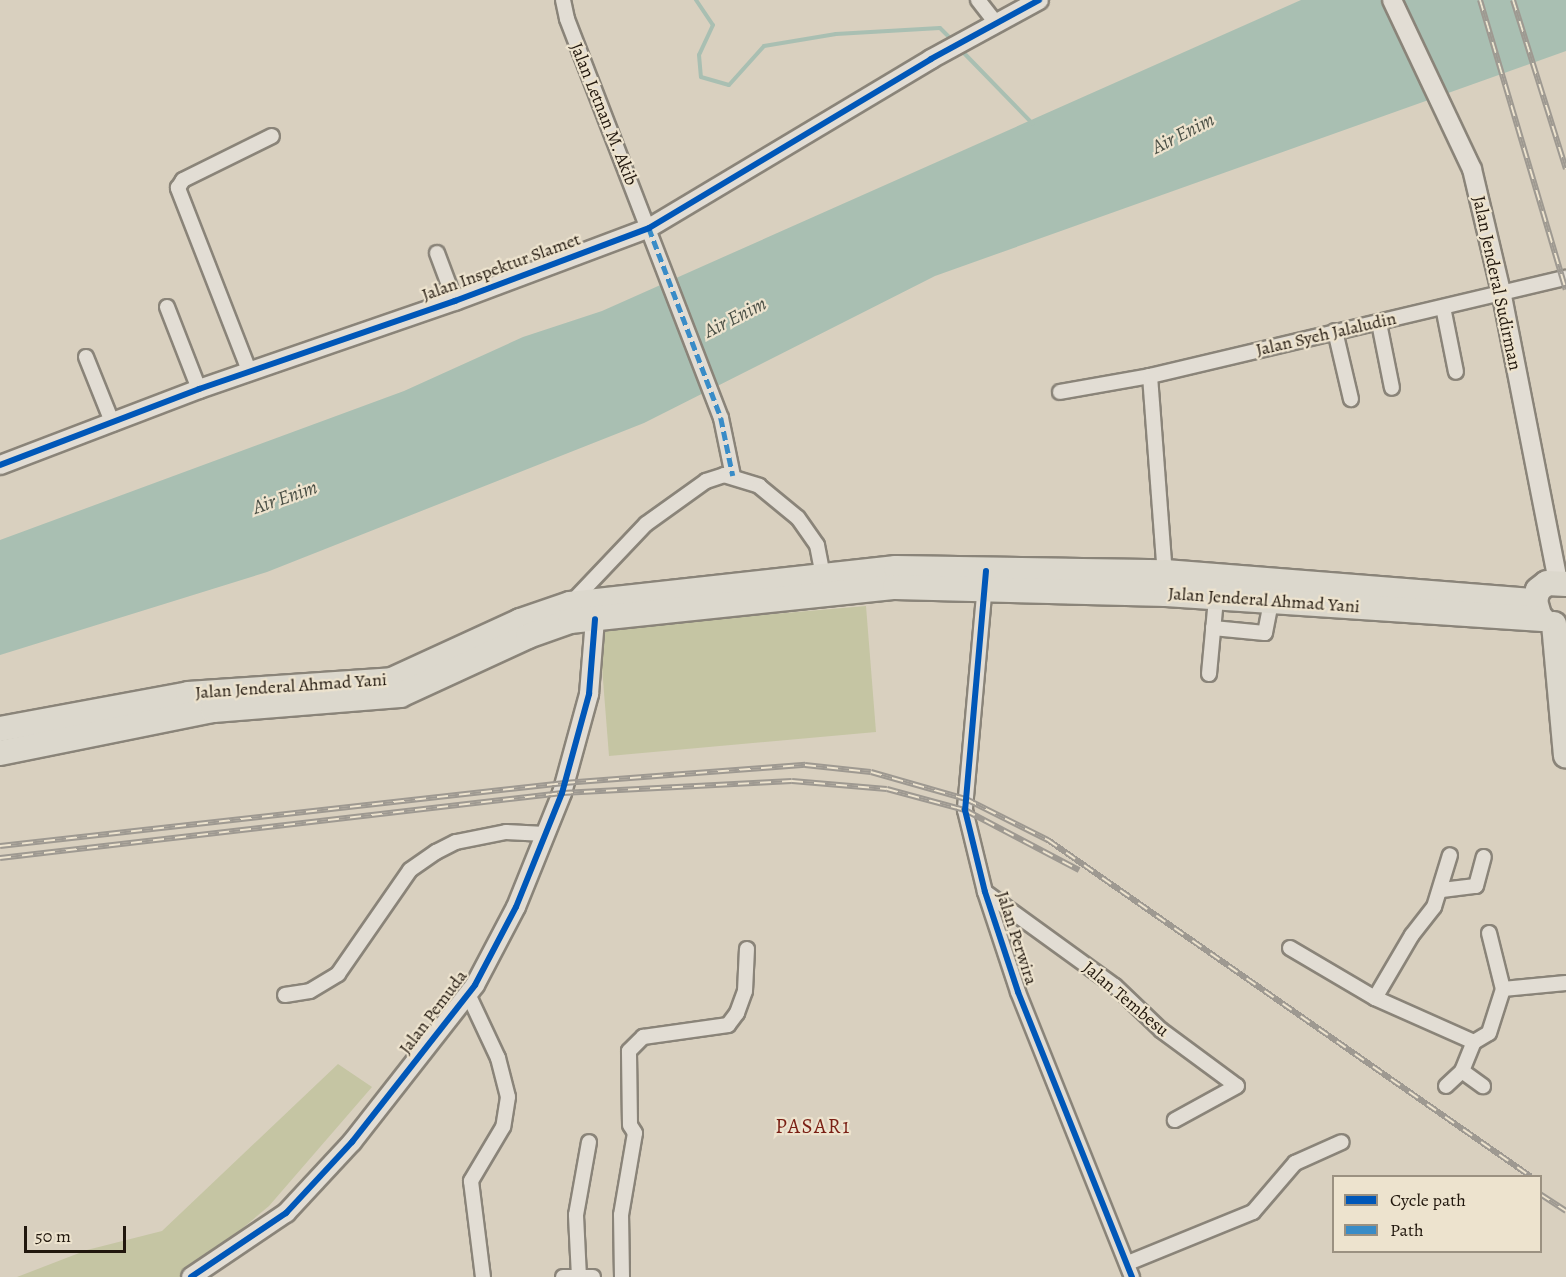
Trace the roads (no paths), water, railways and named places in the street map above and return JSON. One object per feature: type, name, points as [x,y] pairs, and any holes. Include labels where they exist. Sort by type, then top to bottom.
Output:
[{"type":"highway","name":"Jalan Jenderal Ahmad Yani","points":[[824,585],[896,568],[986,580],[1165,583],[1549,616]]},
{"type":"highway","points":[[1562,582],[1538,590],[1549,616],[1566,755]]},
{"type":"highway","name":"Jalan Jenderal Ahmad Yani","points":[[1165,583],[1216,598],[1271,603],[1549,616]]},
{"type":"highway","points":[[570,612],[595,619],[824,585]]},
{"type":"highway","points":[[0,753],[213,710],[400,695],[528,636],[570,612],[824,585]]},
{"type":"highway","name":"Jalan Jenderal Ahmad Yani","points":[[0,729],[188,693],[392,680],[520,621],[570,612]]},
{"type":"street","name":"Jalan Letnan M. Akib","points":[[563,0],[567,19],[665,267],[721,418],[733,476]]},
{"type":"street","points":[[978,0],[989,27]]},
{"type":"street","name":"Jalan Inspektur Slamet","points":[[0,465],[113,424],[199,389],[455,301],[649,228],[931,59],[1039,0]]},
{"type":"street","name":"Jalan Jenderal Sudirman","points":[[1392,0],[1454,126],[1472,169],[1502,296],[1562,582]]},
{"type":"street","points":[[250,373],[178,188],[183,180],[272,136]]},
{"type":"street","points":[[437,253],[455,301]]},
{"type":"street","name":"Jalan Syeh Jalaludin","points":[[1060,392],[1150,376],[1335,331],[1502,296],[1566,278]]},
{"type":"street","points":[[167,307],[199,389]]},
{"type":"street","points":[[1443,307],[1456,372]]},
{"type":"street","points":[[1378,322],[1392,388]]},
{"type":"street","points":[[1335,331],[1351,399]]},
{"type":"street","points":[[86,357],[113,424]]},
{"type":"street","points":[[1150,376],[1165,583]]},
{"type":"street","points":[[570,612],[646,524],[706,481],[733,476],[759,486],[798,518],[817,545],[824,585]]},
{"type":"street","name":"Jalan Perwira","points":[[986,580],[965,810],[985,892],[1018,992],[1132,1277]]},
{"type":"street","points":[[1209,674],[1216,598]]},
{"type":"street","points":[[1213,628],[1265,633],[1271,603]]},
{"type":"street","name":"Jalan Pemuda","points":[[191,1277],[286,1213],[352,1142],[468,994],[516,907],[562,793],[589,694],[595,619]]},
{"type":"street","points":[[285,994],[310,991],[338,974],[410,870],[436,852],[456,842],[506,832],[545,834]]},
{"type":"street","points":[[1375,998],[1442,890],[1450,855]]},
{"type":"street","points":[[1442,890],[1476,886],[1484,858]]},
{"type":"street","name":"Jalan Tembesu","points":[[985,892],[1115,986],[1161,1030],[1238,1086],[1175,1120]]},
{"type":"street","points":[[1446,1086],[1462,1071],[1474,1042],[1489,1033],[1503,989],[1489,933]]},
{"type":"street","points":[[1290,948],[1375,998],[1474,1042]]},
{"type":"street","points":[[622,1277],[621,1215],[635,1133],[630,1125],[629,1051],[643,1036],[728,1025],[737,1013],[745,991],[747,949]]},
{"type":"street","points":[[1503,989],[1566,983]]},
{"type":"street","points":[[468,994],[498,1058],[508,1097],[503,1127],[471,1181],[483,1277]]},
{"type":"street","points":[[1462,1071],[1483,1086]]},
{"type":"street","points":[[579,1276],[576,1215],[589,1142]]},
{"type":"street","points":[[1128,1263],[1253,1212],[1295,1163],[1341,1142]]},
{"type":"street","points":[[563,1277],[593,1277]]},
{"type":"water","name":"Air Enim","points":[[1301,0],[1566,0],[1566,51],[935,276],[644,423],[267,572],[0,655],[0,540],[404,391],[523,337],[602,311]]},
{"type":"waterway","points":[[696,0],[713,25],[699,55],[701,77],[729,85],[764,46],[836,34],[940,28],[952,40]]},
{"type":"waterway","points":[[961,50],[1033,124]]},
{"type":"railway","points":[[1480,0],[1566,290]]},
{"type":"railway","points":[[1513,0],[1566,169]]},
{"type":"railway","points":[[0,846],[564,783],[805,765],[871,772],[966,799],[1048,840],[1529,1175]]},
{"type":"railway","points":[[0,858],[562,793],[792,781],[887,789],[965,810],[1079,870]]},
{"type":"railway","points":[[1542,1195],[1566,1211]]},
{"type":"district","name":"PASAR1","points":[[813,1126]]}]
